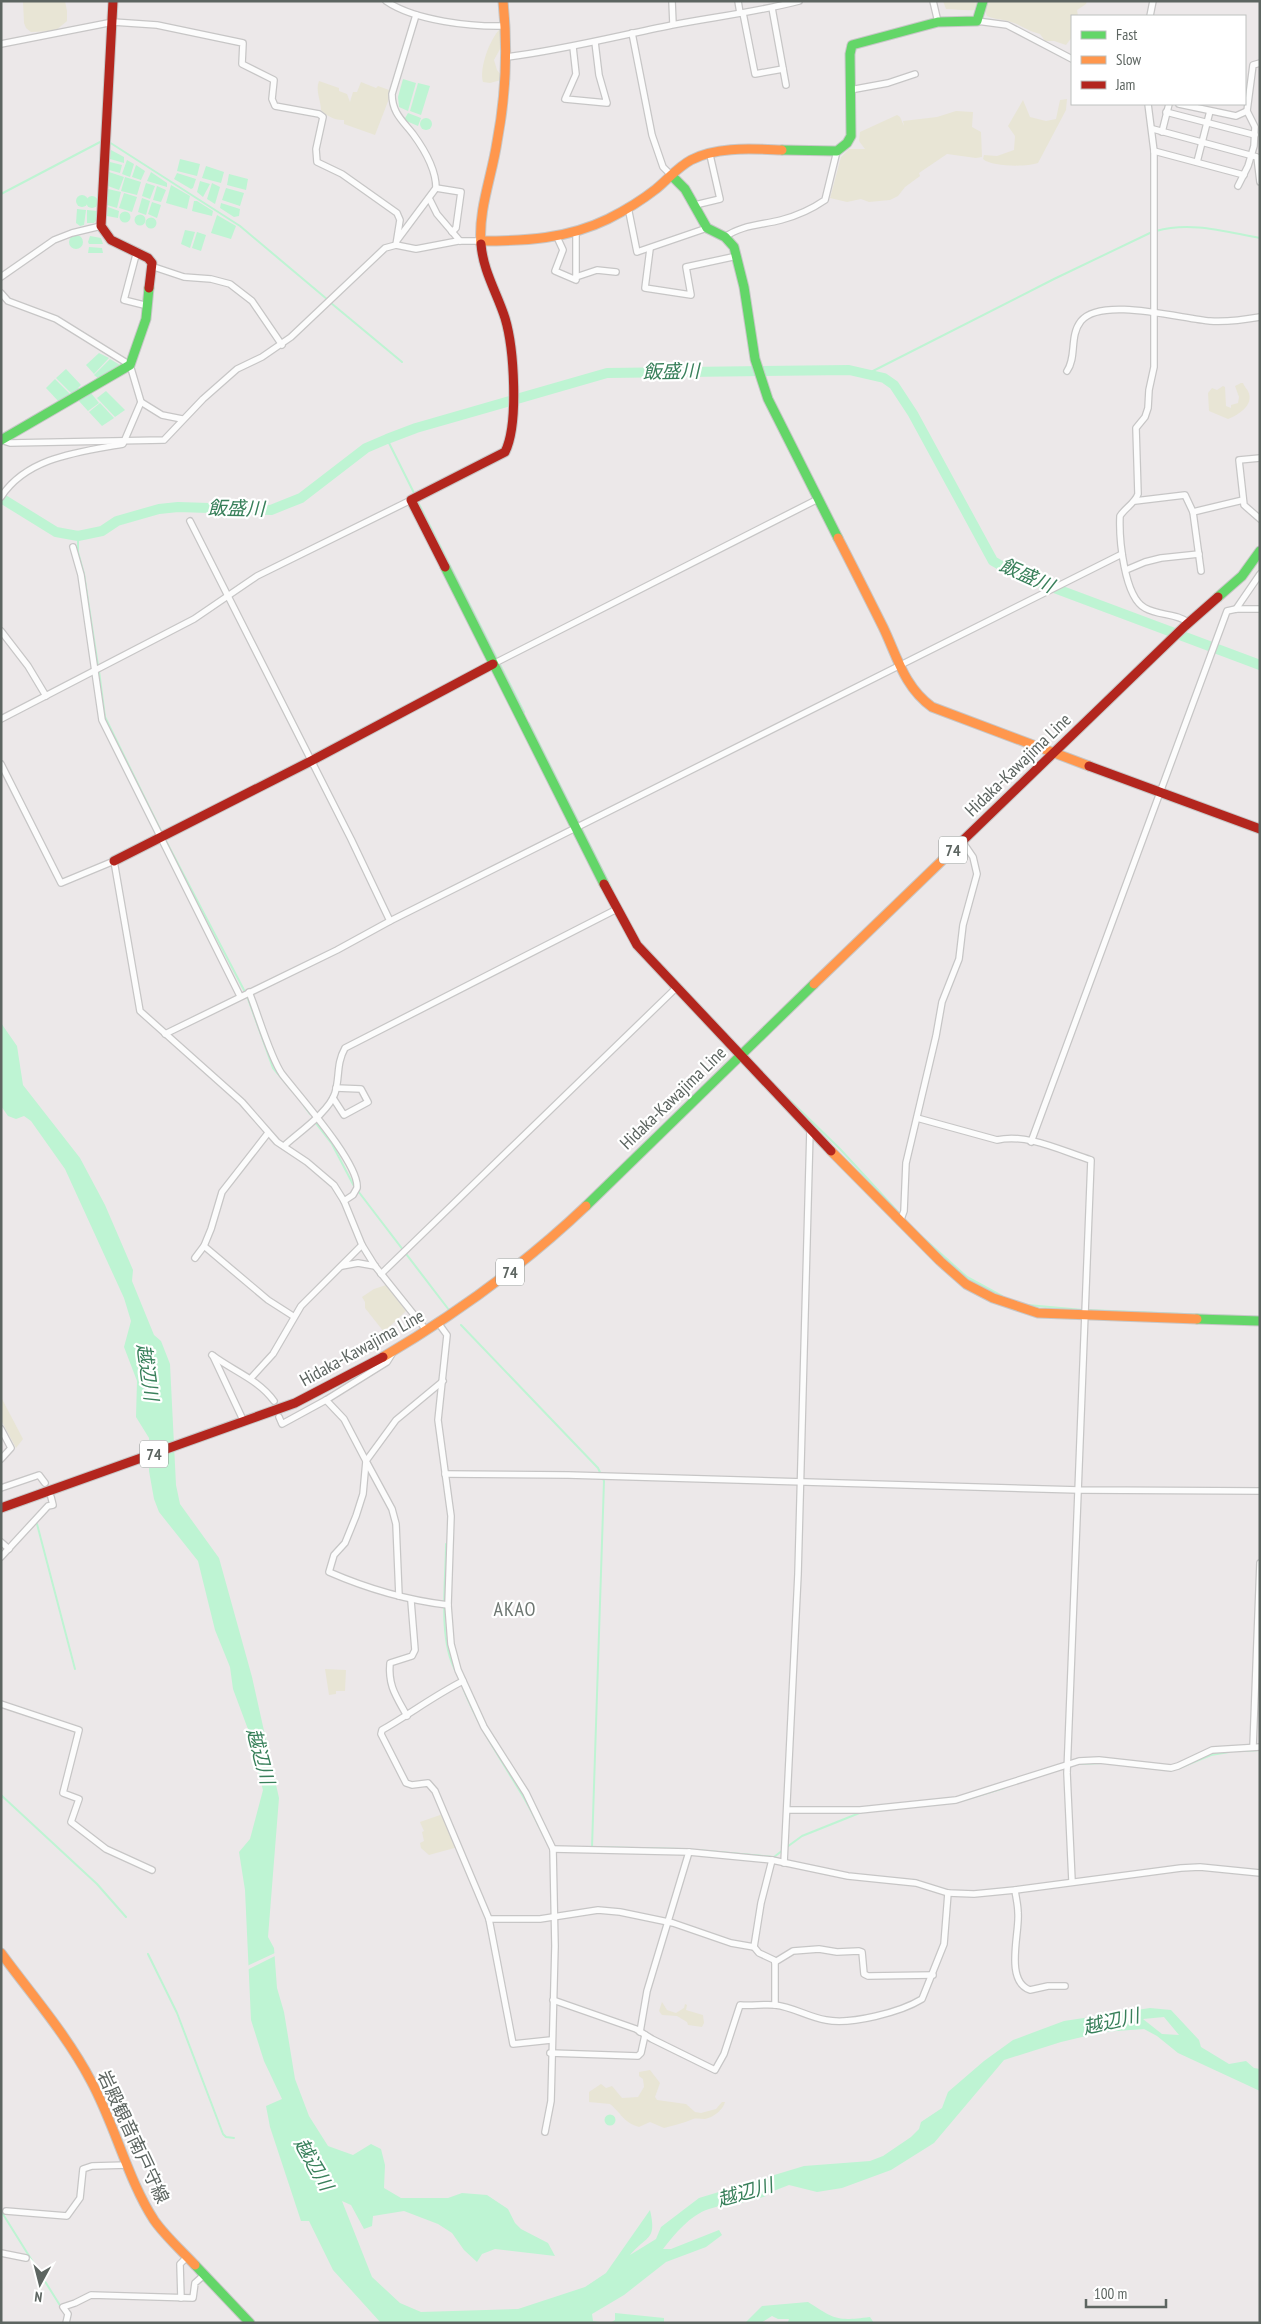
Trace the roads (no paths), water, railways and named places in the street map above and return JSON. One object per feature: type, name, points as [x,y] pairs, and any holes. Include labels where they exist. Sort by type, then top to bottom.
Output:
[{"type":"street","points":[[1,497],[16,478],[50,461],[68,455],[123,444],[141,402],[130,365],[144,329],[151,266],[148,258],[111,240],[101,226],[113,22],[112,1]]},
{"type":"street","points":[[386,1],[416,15],[489,26],[506,26]]},
{"type":"street","points":[[1,719],[194,619],[257,576],[505,452],[510,443],[512,412],[507,324],[485,266],[481,240],[483,215],[504,106],[507,58],[503,1]]},
{"type":"street","points":[[672,1],[674,24]]},
{"type":"street","points":[[738,1],[755,74],[783,69]]},
{"type":"street","points":[[507,58],[573,47],[674,24],[772,8],[799,1]]},
{"type":"street","points":[[933,1],[938,22]]},
{"type":"street","points":[[977,21],[983,1]]},
{"type":"street","points":[[1150,15],[1153,1]]},
{"type":"street","points":[[772,8],[786,86]]},
{"type":"street","points":[[1,440],[10,443],[124,440],[158,442],[164,440],[171,435],[182,419],[237,369],[262,358],[282,345],[377,254],[397,242],[430,200],[436,188],[434,176],[426,158],[414,136],[393,106],[392,94],[416,15]]},
{"type":"street","points":[[724,237],[735,229],[782,220],[799,214],[825,200],[837,151],[847,143],[851,136],[850,47],[852,45],[938,22],[977,21],[1007,25],[1071,58]]},
{"type":"street","points":[[1,44],[113,22],[157,25],[243,43],[242,64],[274,80],[272,99],[275,106],[319,114],[323,117],[316,149],[318,162],[342,174],[397,213],[400,220],[397,242]]},
{"type":"street","points":[[632,33],[654,143],[663,168],[685,189],[707,228],[724,237],[734,247],[755,360],[762,385],[776,418],[916,694],[932,707],[1260,829]]},
{"type":"street","points":[[573,47],[576,74],[565,99],[607,103],[599,75],[595,42]]},
{"type":"street","points":[[1238,186],[1252,155],[1257,126],[1247,112],[1253,65],[1260,62]]},
{"type":"street","points":[[850,90],[888,83],[914,74]]},
{"type":"street","points":[[1148,105],[1153,130],[1154,151],[1154,367],[1149,390],[1148,408],[1145,417],[1136,428],[1139,483],[1135,501],[1120,516],[1122,554],[1134,598],[1140,605],[1147,610],[1182,618],[1187,624]]},
{"type":"street","points":[[1162,132],[1168,105]]},
{"type":"street","points":[[1184,105],[1236,116],[1247,112]]},
{"type":"street","points":[[1197,162],[1210,111]]},
{"type":"street","points":[[1166,112],[1255,134]]},
{"type":"street","points":[[1153,130],[1252,155],[1258,159],[1260,182]]},
{"type":"street","points":[[397,242],[416,249],[460,240],[526,241],[557,237],[576,233],[600,224],[628,208],[691,160],[710,154],[755,150],[837,151]]},
{"type":"street","points":[[1154,151],[1244,175]]},
{"type":"street","points":[[695,205],[720,199],[710,154]]},
{"type":"street","points":[[436,188],[461,192],[456,228],[452,232]]},
{"type":"street","points":[[430,200],[437,214],[460,240]]},
{"type":"street","points":[[628,208],[637,252],[707,228]]},
{"type":"street","points":[[1,277],[54,240],[72,233],[101,226]]},
{"type":"street","points":[[576,233],[576,277]]},
{"type":"street","points":[[557,237],[563,250],[555,271],[576,280],[576,277],[597,270],[616,272]]},
{"type":"street","points":[[650,249],[645,288],[691,295],[686,268],[737,256]]},
{"type":"street","points":[[137,252],[124,300],[148,306]]},
{"type":"street","points":[[151,266],[184,277],[211,279],[230,284],[252,301],[282,345]]},
{"type":"street","points":[[1,293],[8,301],[56,319],[130,365]]},
{"type":"street","points":[[1067,371],[1070,364],[1074,336],[1082,319],[1096,311],[1154,311],[1216,321],[1260,317]]},
{"type":"street","points":[[1,440],[130,365]]},
{"type":"street","points":[[141,402],[162,415],[182,419]]},
{"type":"street","points":[[1260,458],[1239,460],[1243,500],[1247,508],[1260,519]]},
{"type":"street","points":[[1135,501],[1185,495],[1192,512],[1201,571]]},
{"type":"street","points":[[411,500],[579,827],[617,909],[637,945],[810,1130],[940,1261],[966,1284],[1016,1308],[1038,1313],[1084,1312],[1260,1322]]},
{"type":"street","points":[[1,764],[61,883],[161,838],[311,761],[494,663],[818,500]]},
{"type":"street","points":[[1192,512],[1243,500]]},
{"type":"street","points":[[190,522],[227,598],[352,839],[390,921]]},
{"type":"street","points":[[73,547],[81,575],[102,720],[240,996]]},
{"type":"street","name":"Hidaka-Kawajima Line","points":[[1,1508],[295,1403],[339,1383],[392,1354],[487,1290],[546,1243],[1166,644],[1242,576],[1260,551]]},
{"type":"street","points":[[166,1034],[337,950],[390,921],[1122,554]]},
{"type":"street","points":[[1126,570],[1161,558],[1198,554]]},
{"type":"street","points":[[1236,609],[1260,574]]},
{"type":"street","points":[[1031,1142],[1227,611],[1260,609]]},
{"type":"street","points":[[1,631],[25,662],[46,696]]},
{"type":"street","points":[[900,1222],[904,1211],[906,1163],[936,1036],[942,1002],[959,959],[962,930],[977,874],[973,857],[962,841]]},
{"type":"street","points":[[114,860],[140,1011],[242,1102],[266,1128],[268,1133],[334,1184],[344,1201],[362,1245],[374,1266],[427,1332]]},
{"type":"street","points":[[284,1146],[317,1116],[332,1098],[336,1088],[339,1058],[345,1048],[617,909]]},
{"type":"street","points":[[381,1274],[676,988]]},
{"type":"street","points":[[249,992],[281,1073],[317,1116],[343,1155],[358,1184],[353,1195],[344,1201]]},
{"type":"street","points":[[332,1098],[344,1115],[368,1102],[361,1089],[336,1088]]},
{"type":"street","points":[[917,1118],[998,1140],[1010,1137],[1031,1142],[1090,1160],[1068,1765],[1072,1881]]},
{"type":"street","points":[[784,1863],[788,1810],[800,1482],[810,1130]]},
{"type":"street","points":[[194,1258],[204,1246],[222,1192],[268,1133]]},
{"type":"street","points":[[250,1378],[273,1354],[293,1316],[362,1245]]},
{"type":"street","points":[[204,1246],[268,1300],[293,1316]]},
{"type":"street","points":[[341,1266],[358,1263],[374,1266]]},
{"type":"street","points":[[439,1324],[447,1336],[438,1420],[450,1516],[448,1605],[451,1644],[462,1682],[484,1727],[526,1793],[553,1849],[554,1918],[550,2053],[551,2101],[545,2132]]},
{"type":"street","points":[[279,1417],[282,1424],[326,1400],[387,1362],[392,1354]]},
{"type":"street","points":[[240,1424],[212,1355],[228,1368],[250,1378],[266,1391],[274,1401]]},
{"type":"street","points":[[442,1381],[396,1420],[366,1460],[363,1494],[356,1516],[345,1543],[334,1555],[329,1572],[353,1583],[411,1601],[448,1605]]},
{"type":"street","points":[[326,1400],[344,1419],[392,1509],[399,1596]]},
{"type":"street","points":[[1,1429],[11,1448],[1,1459]]},
{"type":"street","points":[[2,1485],[39,1474],[45,1483]]},
{"type":"street","points":[[445,1474],[1079,1490],[1260,1491]]},
{"type":"street","points":[[1,1557],[48,1506],[53,1505],[50,1497]]},
{"type":"street","points":[[1,1542],[9,1549]]},
{"type":"street","points":[[788,1810],[860,1810],[956,1800],[1068,1765],[1099,1760],[1171,1768],[1212,1750],[1256,1747],[1260,1563]]},
{"type":"street","points":[[407,1716],[391,1687],[389,1673],[390,1663],[412,1656],[415,1650],[411,1601]]},
{"type":"street","points":[[462,1682],[434,1697],[407,1716],[382,1730],[381,1734],[406,1783],[412,1785],[428,1783],[435,1792],[490,1919],[513,2044],[551,2040]]},
{"type":"street","points":[[1,1704],[79,1730],[63,1793],[79,1799],[70,1822],[106,1849],[152,1870]]},
{"type":"street","points":[[553,1849],[689,1852],[772,1860],[848,1876],[916,1883],[948,1893],[974,1894],[1181,1868],[1260,1873]]},
{"type":"street","points":[[550,2053],[638,2056],[641,2053],[647,1991],[689,1852]]},
{"type":"street","points":[[754,1947],[761,1903],[772,1860]]},
{"type":"street","points":[[1015,1890],[1018,1913],[1015,1964],[1021,1982],[1030,1990],[1048,1986],[1065,1986]]},
{"type":"street","points":[[553,2000],[616,2021],[715,2070],[724,2054],[740,2005],[775,2005],[794,2008],[808,2016],[827,2020],[884,2014],[899,2010],[922,1999],[944,1944],[948,1893]]},
{"type":"street","points":[[490,1919],[554,1918],[598,1910],[626,1913],[668,1923],[731,1943],[754,1947],[759,1953],[775,1962]]},
{"type":"street","points":[[775,1962],[793,1951],[819,1949],[837,1952],[859,1951],[862,1952],[864,1974],[868,1976],[932,1975]]},
{"type":"street","name":"岩殿観音南戸守線","points":[[1,1953],[92,2080],[112,2123],[142,2200],[155,2222],[250,2323]]},
{"type":"street","points":[[775,1962],[775,2005]]},
{"type":"street","points":[[6,2211],[67,2216],[80,2198],[83,2169],[92,2166],[128,2165]]},
{"type":"street","points":[[1,2253],[26,2258]]},
{"type":"street","points":[[181,2298],[180,2264],[188,2258]]},
{"type":"street","points":[[66,2323],[68,2314],[63,2306],[75,2303],[91,2295],[193,2298],[195,2283],[204,2275]]},
{"type":"water","points":[[403,79],[416,83],[408,111],[399,107],[398,97]]},
{"type":"water","points":[[418,83],[430,86],[421,115],[410,111]]},
{"type":"water","points":[[408,113],[421,118],[418,126],[404,120]]},
{"type":"water","points":[[424,118],[428,118],[432,124],[428,130],[424,130],[420,126],[420,122]]},
{"type":"water","points":[[111,150],[124,157],[124,163],[110,159]]},
{"type":"water","points":[[180,159],[200,164],[197,176],[177,171]]},
{"type":"water","points":[[127,160],[134,164],[130,177],[122,174]]},
{"type":"water","points":[[110,162],[122,165],[120,173],[109,170]]},
{"type":"water","points":[[136,165],[145,171],[141,180],[132,177]]},
{"type":"water","points":[[206,166],[224,172],[221,183],[202,178]]},
{"type":"water","points":[[109,172],[124,177],[119,190],[108,186]]},
{"type":"water","points":[[151,172],[167,183],[167,187],[147,181]]},
{"type":"water","points":[[177,173],[196,179],[193,188],[191,189],[174,179]]},
{"type":"water","points":[[229,174],[248,179],[246,190],[227,185]]},
{"type":"water","points":[[125,177],[141,182],[137,195],[121,191]]},
{"type":"water","points":[[200,181],[210,184],[203,197],[197,192]]},
{"type":"water","points":[[146,183],[155,186],[150,199],[142,196]]},
{"type":"water","points":[[212,183],[220,187],[215,204],[207,199]]},
{"type":"water","points":[[171,185],[190,196],[187,209],[166,203]]},
{"type":"water","points":[[157,186],[166,190],[161,202],[153,200]]},
{"type":"water","points":[[226,188],[244,193],[240,206],[222,200]]},
{"type":"water","points":[[108,189],[121,192],[117,208],[107,205]]},
{"type":"water","points":[[124,193],[137,197],[132,212],[119,208]]},
{"type":"water","points":[[80,195],[84,195],[88,201],[84,207],[80,207],[76,203],[76,199]]},
{"type":"water","points":[[90,196],[94,196],[98,202],[94,208],[90,208],[86,204],[86,200]]},
{"type":"water","points":[[142,198],[150,201],[146,215],[138,212]]},
{"type":"water","points":[[194,201],[213,211],[212,216],[192,211]]},
{"type":"water","points":[[152,202],[161,205],[157,218],[148,214]]},
{"type":"water","points":[[221,203],[240,209],[239,216],[234,217],[220,208]]},
{"type":"water","points":[[108,207],[119,211],[118,218],[107,216]]},
{"type":"water","points":[[77,209],[86,210],[84,225],[80,226],[76,223]]},
{"type":"water","points":[[87,210],[97,211],[97,219],[94,223],[87,223]]},
{"type":"water","points":[[125,211],[131,217],[125,223],[119,217]]},
{"type":"water","points":[[140,214],[146,220],[140,226],[134,220]]},
{"type":"water","points":[[217,215],[236,226],[231,239],[211,233]]},
{"type":"water","points":[[151,217],[157,223],[151,229],[145,223]]},
{"type":"water","points":[[185,230],[195,232],[190,248],[181,244]]},
{"type":"water","points":[[197,232],[206,235],[201,251],[192,248]]},
{"type":"water","points":[[73,235],[79,235],[83,242],[79,249],[73,249],[69,245],[69,239]]},
{"type":"water","points":[[90,236],[101,238],[103,244],[89,244]]},
{"type":"water","points":[[89,247],[102,248],[103,253],[88,253]]},
{"type":"water","points":[[99,353],[109,358],[94,374],[86,365]]},
{"type":"water","points":[[110,359],[120,365],[120,367],[99,379],[94,375]]},
{"type":"water","points":[[66,369],[81,385],[78,388],[81,390],[73,395],[56,378]]},
{"type":"water","points":[[55,379],[72,396],[60,403],[46,388]]},
{"type":"water","points":[[106,391],[125,410],[115,417],[97,398]]},
{"type":"water","points":[[91,393],[99,403],[88,411],[78,400]]},
{"type":"water","points":[[100,403],[114,418],[102,426],[89,412]]},
{"type":"water","name":"越辺川","points":[[1,1023],[17,1046],[23,1085],[80,1158],[105,1205],[133,1270],[132,1281],[154,1335],[161,1341],[170,1364],[176,1485],[180,1504],[219,1558],[252,1677],[279,1798],[268,1937],[274,1948],[277,1988],[284,2012],[295,2079],[309,2116],[328,2146],[353,2155],[371,2144],[381,2149],[385,2165],[384,2188],[401,2198],[448,2198],[462,2193],[487,2195],[508,2209],[515,2223],[521,2229],[548,2243],[555,2256],[495,2249],[482,2254],[477,2262],[464,2250],[452,2233],[438,2224],[404,2211],[373,2216],[372,2226],[364,2229],[351,2205],[342,2201],[372,2277],[400,2303],[421,2312],[518,2309],[585,2287],[606,2273],[650,2210],[652,2220],[651,2233],[630,2255],[656,2239],[661,2227],[699,2198],[804,2166],[870,2161],[883,2156],[911,2137],[919,2129],[921,2122],[942,2108],[948,2092],[984,2061],[1013,2040],[1064,2021],[1150,2008],[1171,2010],[1199,2040],[1201,2047],[1229,2064],[1246,2061],[1254,2068],[1260,2069],[1260,2091],[1178,2053],[1157,2036],[1144,2029],[1103,2032],[1061,2042],[1004,2060],[934,2143],[891,2170],[842,2188],[817,2192],[789,2185],[763,2195],[766,2196],[759,2199],[716,2207],[695,2216],[683,2226],[663,2249],[671,2249],[719,2230],[722,2235],[706,2247],[666,2262],[624,2295],[592,2314],[593,2321],[606,2323],[381,2323],[333,2270],[309,2221],[301,2221],[270,2127],[266,2106],[282,2099],[264,2061],[251,2020],[245,1890],[239,1852],[250,1839],[263,1790],[257,1769],[258,1756],[233,1689],[230,1667],[215,1630],[198,1561],[159,1512],[154,1499],[149,1471],[149,1438],[136,1417],[137,1381],[124,1347],[131,1321],[124,1298],[65,1169],[31,1121],[24,1116],[16,1119],[8,1116],[1,1106]],"holes":[[[1164,2017],[1179,2035],[1162,2034],[1143,2019]]]},
{"type":"water","points":[[610,2114],[616,2120],[610,2126],[604,2120]]},
{"type":"water","points":[[808,2302],[837,2318],[870,2317],[874,2323],[796,2323],[788,2322],[789,2319],[778,2319],[772,2316],[761,2323],[745,2323],[762,2306]]},
{"type":"water","points":[[615,2313],[664,2318],[664,2323],[610,2323],[615,2320]]},
{"type":"waterway","points":[[1,194],[102,141]]},
{"type":"waterway","points":[[109,142],[240,226],[328,300]]},
{"type":"waterway","points":[[1156,231],[1169,228],[1195,227],[1260,238]]},
{"type":"waterway","points":[[869,373],[1054,279],[1152,232]]},
{"type":"waterway","points":[[331,303],[402,362]]},
{"type":"waterway","name":"飯盛川","points":[[1,498],[56,532],[78,536],[102,531],[117,521],[159,509],[178,507],[271,510],[301,498],[366,448],[387,439],[416,428],[607,373],[849,370],[884,378],[894,385],[913,414],[993,561],[1014,573],[1260,665]]},
{"type":"waterway","points":[[387,439],[415,495]]},
{"type":"waterway","points":[[417,500],[524,712]]},
{"type":"waterway","points":[[78,536],[78,552],[84,574],[98,666]]},
{"type":"waterway","points":[[99,671],[105,717],[162,833]]},
{"type":"waterway","points":[[529,723],[613,891]]},
{"type":"waterway","points":[[165,839],[245,992]]},
{"type":"waterway","points":[[247,996],[273,1068],[295,1094]]},
{"type":"waterway","points":[[765,1076],[840,1149],[900,1214]]},
{"type":"waterway","points":[[304,1106],[310,1114]]},
{"type":"waterway","points":[[315,1122],[332,1144],[355,1188]]},
{"type":"waterway","points":[[358,1191],[449,1310]]},
{"type":"waterway","points":[[920,1235],[967,1277],[1002,1296]]},
{"type":"waterway","points":[[1028,1305],[1083,1310]]},
{"type":"waterway","points":[[1087,1310],[1260,1317]]},
{"type":"waterway","points":[[461,1325],[598,1468],[604,1481],[592,1847]]},
{"type":"waterway","points":[[37,1524],[75,1669]]},
{"type":"waterway","points":[[446,1544],[444,1591],[446,1642],[455,1670]]},
{"type":"waterway","points":[[463,1688],[482,1729],[525,1799],[548,1844]]},
{"type":"waterway","points":[[1243,1751],[1260,1750]]},
{"type":"waterway","points":[[1177,1769],[1211,1755],[1229,1752]]},
{"type":"waterway","points":[[1077,1764],[1102,1763]]},
{"type":"waterway","points":[[1132,1766],[1167,1770]]},
{"type":"waterway","points":[[961,1801],[1004,1788]]},
{"type":"waterway","points":[[1,1795],[97,1884],[126,1917]]},
{"type":"waterway","points":[[874,1811],[941,1804]]},
{"type":"waterway","points":[[787,1847],[802,1836],[862,1812]]},
{"type":"waterway","points":[[589,1847],[681,1849]]},
{"type":"waterway","points":[[696,1850],[774,1857],[783,1850]]},
{"type":"waterway","points":[[148,1954],[177,2013],[223,2134],[226,2137],[234,2138]]},
{"type":"waterway","points":[[1,2211],[61,2307]]},
{"type":"district","name":"AKAO","points":[[515,1609]]}]
